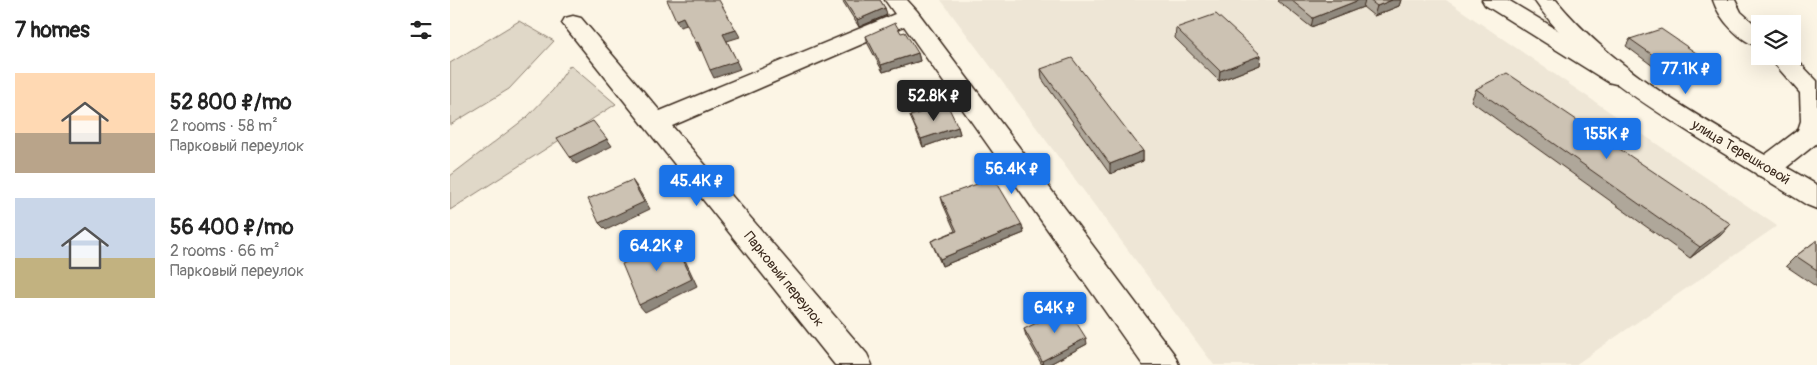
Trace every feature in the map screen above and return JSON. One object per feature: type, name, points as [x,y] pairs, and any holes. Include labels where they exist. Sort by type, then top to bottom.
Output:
[{"type":"street","name":"улица Терешковой","points":[[1493,0],[1817,198]]},
{"type":"street","name":"улица Терешковой","points":[[1545,0],[1564,26],[1602,61],[1664,106]]},
{"type":"street","points":[[1724,0],[1725,6],[1751,33]]},
{"type":"street","points":[[655,123],[903,8],[1162,365]]},
{"type":"street","name":"Парковый переулок","points":[[573,23],[855,365]]},
{"type":"street","points":[[1767,168],[1810,135],[1814,121],[1812,91],[1788,65]]},
{"type":"shaded area","points":[[941,0],[1446,0],[1777,226],[1575,365],[1214,365]]},
{"type":"shaded area","points":[[519,21],[554,41],[509,89],[450,125],[450,63]]},
{"type":"shaded area","points":[[570,65],[616,104],[450,210],[450,176],[527,117],[553,90]]},
{"type":"building","points":[[667,0],[719,0],[736,30],[723,34],[737,61],[710,70],[698,42],[696,43],[683,17],[676,20]]},
{"type":"building","points":[[844,0],[880,0],[885,8],[857,20]]},
{"type":"building","points":[[1291,0],[1359,0],[1313,18]]},
{"type":"building","points":[[1369,0],[1392,0],[1377,6]]},
{"type":"building","points":[[1216,14],[1261,55],[1220,71],[1176,28]]},
{"type":"building","points":[[895,23],[901,33],[905,32],[918,53],[881,65],[866,36]]},
{"type":"building","points":[[1661,29],[1705,59],[1674,70],[1630,39]]},
{"type":"building","points":[[1072,58],[1143,151],[1110,164],[1041,69]]},
{"type":"building","points":[[1507,73],[1731,224],[1700,247],[1476,89]]},
{"type":"building","points":[[947,104],[958,127],[921,139],[910,116]]},
{"type":"building","points":[[593,121],[607,139],[570,157],[557,138]]},
{"type":"building","points":[[994,178],[1022,225],[940,259],[931,241],[957,231],[941,197]]},
{"type":"building","points":[[632,180],[644,202],[599,223],[588,199]]},
{"type":"building","points":[[674,240],[692,279],[639,305],[622,264]]},
{"type":"building","points":[[1817,240],[1817,270],[1796,256]]},
{"type":"building","points":[[1067,308],[1086,338],[1042,361],[1024,329]]}]
